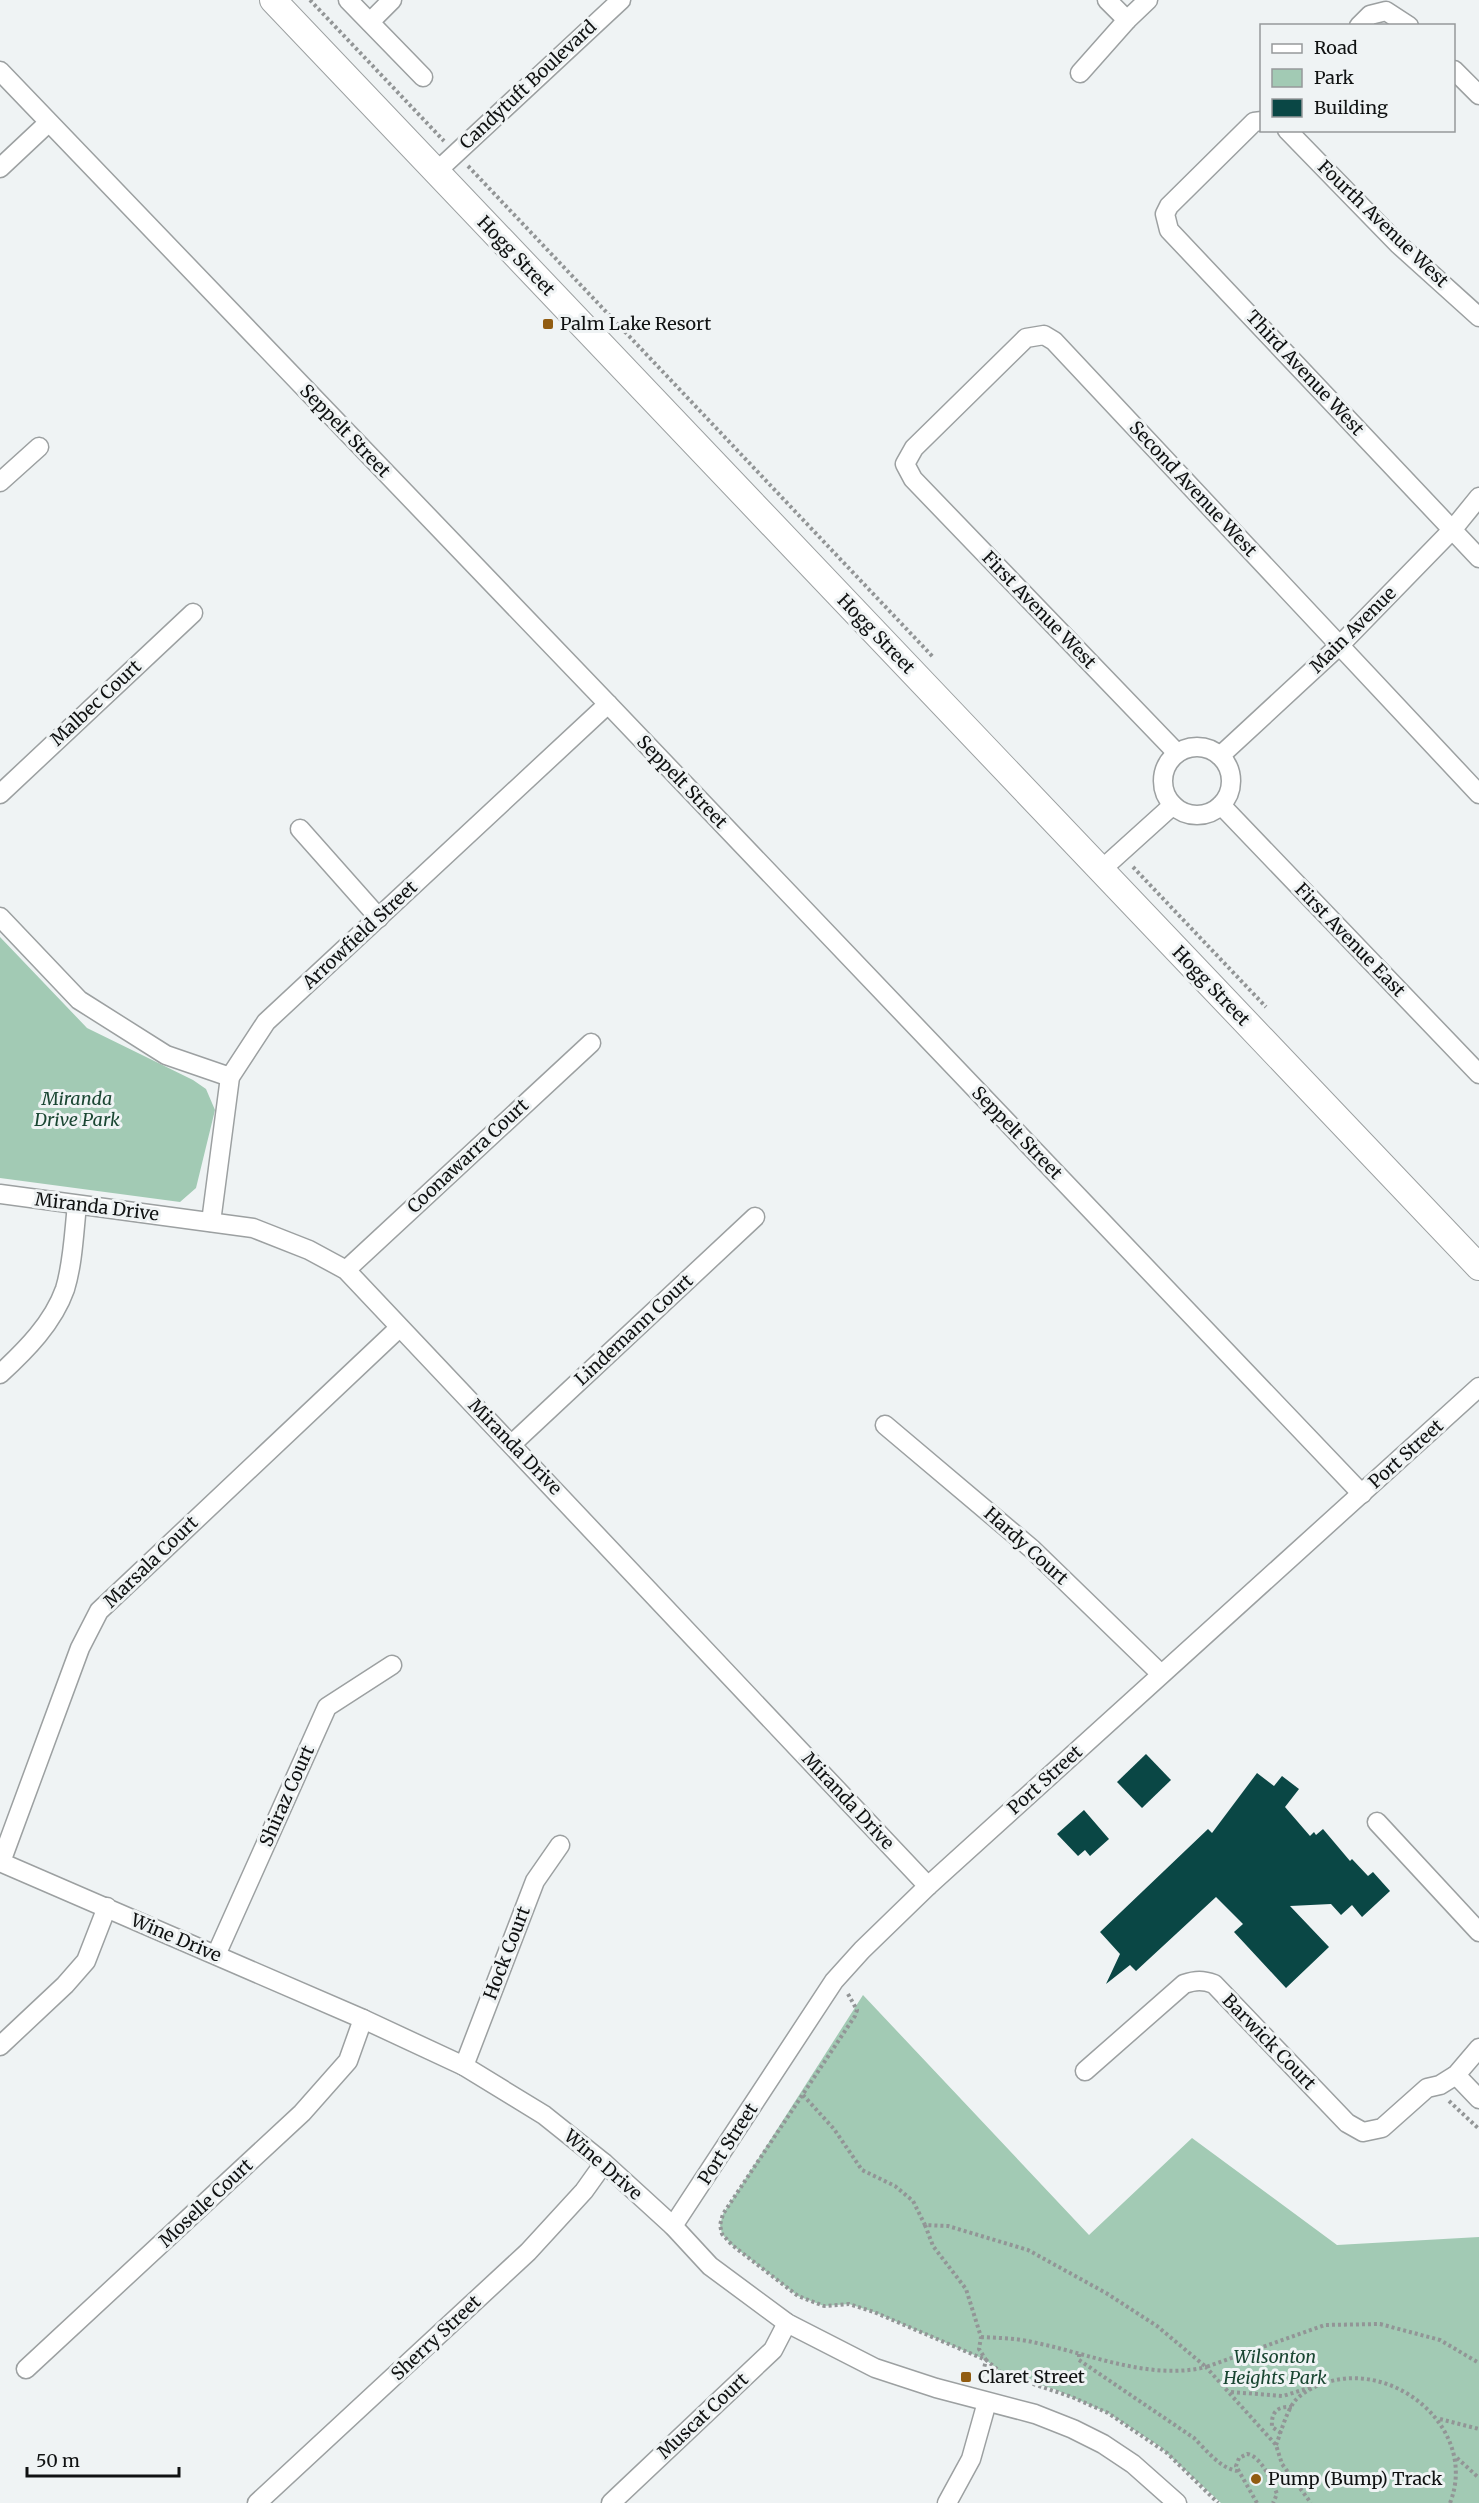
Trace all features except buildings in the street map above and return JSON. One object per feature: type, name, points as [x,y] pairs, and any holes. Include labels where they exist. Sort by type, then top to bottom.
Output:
[{"type":"street","name":"Hogg Street","points":[[273,0],[1479,1267]]},
{"type":"street","points":[[348,0],[423,77]]},
{"type":"street","points":[[370,22],[392,0]]},
{"type":"street","name":"Candytuft Boulevard","points":[[436,172],[621,0]]},
{"type":"street","points":[[1107,0],[1126,20]]},
{"type":"street","points":[[1080,73],[1126,20],[1148,0]]},
{"type":"street","points":[[1361,24],[1370,15],[1386,11],[1406,24]]},
{"type":"street","name":"Seppelt Street","points":[[0,71],[1362,1494]]},
{"type":"street","points":[[1455,71],[1479,95]]},
{"type":"street","name":"Third Avenue West","points":[[1260,121],[1254,122],[1169,206],[1164,214],[1169,230],[1479,558]]},
{"type":"street","points":[[0,168],[48,123]]},
{"type":"street","name":"Fourth Avenue West","points":[[1289,132],[1398,244],[1479,317]]},
{"type":"street","name":"Second Avenue West","points":[[905,464],[915,448],[1026,338],[1044,335],[1054,341],[1479,794]]},
{"type":"street","points":[[0,482],[39,447]]},
{"type":"street","name":"First Avenue West","points":[[905,464],[913,478],[1177,753]]},
{"type":"street","name":"Main Avenue","points":[[1220,756],[1340,645],[1453,529],[1479,497]]},
{"type":"street","name":"Malbec Court","points":[[0,794],[193,613]]},
{"type":"street","name":"Arrowfield Street","points":[[211,1221],[230,1077],[266,1022],[608,704]]},
{"type":"street","points":[[1188,748],[1210,749],[1226,763],[1232,780],[1230,789],[1221,805],[1213,811],[1202,814],[1182,811],[1173,805],[1164,788],[1163,778],[1165,768],[1177,753],[1188,748]]},
{"type":"street","points":[[1101,870],[1173,805]]},
{"type":"street","name":"First Avenue East","points":[[1221,805],[1479,1074]]},
{"type":"street","points":[[300,829],[379,918]]},
{"type":"street","points":[[0,917],[79,1000],[166,1055],[230,1077]]},
{"type":"street","name":"Coonawarra Court","points":[[346,1270],[591,1043]]},
{"type":"street","name":"Miranda Drive","points":[[0,1194],[254,1228],[309,1250],[346,1270],[928,1886]]},
{"type":"street","points":[[0,1374],[41,1331],[60,1303],[66,1286],[77,1205]]},
{"type":"street","name":"Lindemann Court","points":[[512,1444],[755,1217]]},
{"type":"street","name":"Marsala Court","points":[[0,1862],[80,1648],[99,1611],[399,1328]]},
{"type":"street","name":"Port Street","points":[[673,2226],[834,1981],[862,1950],[928,1886],[1479,1387]]},
{"type":"street","name":"Hardy Court","points":[[885,1425],[1032,1549],[1161,1674]]},
{"type":"street","name":"Shiraz Court","points":[[216,1955],[327,1707],[392,1665]]},
{"type":"street","points":[[1377,1822],[1479,1932]]},
{"type":"street","name":"Hock Court","points":[[464,2066],[535,1881],[560,1845]]},
{"type":"street","name":"Wine Drive","points":[[0,1862],[363,2019],[464,2066],[544,2115],[604,2163],[673,2226],[710,2266],[787,2323],[875,2368],[1035,2414],[1103,2444],[1133,2464],[1177,2503]]},
{"type":"street","points":[[0,2046],[65,1985],[86,1961],[106,1907]]},
{"type":"street","name":"Barwick Court","points":[[1085,2071],[1184,1984],[1195,1980],[1214,1984],[1347,2123],[1363,2132],[1382,2128],[1427,2088],[1440,2085],[1456,2075],[1479,2048]]},
{"type":"street","name":"Moselle Court","points":[[26,2369],[302,2113],[348,2061],[363,2019]]},
{"type":"street","points":[[1456,2075],[1479,2098]]},
{"type":"street","name":"Sherry Street","points":[[257,2503],[528,2252],[584,2191],[604,2163]]},
{"type":"street","name":"Muscat Court","points":[[611,2503],[773,2350],[787,2323]]},
{"type":"street","points":[[947,2503],[971,2459],[982,2400]]},
{"type":"path","points":[[310,0],[935,660]]},
{"type":"path","points":[[1119,853],[1269,1011]]},
{"type":"path","points":[[834,1981],[854,2001],[857,2010],[855,2016],[723,2214],[720,2225],[722,2234],[732,2245],[798,2296],[824,2306],[849,2304],[874,2312],[986,2360],[1003,2374],[1072,2397],[1108,2412],[1167,2453],[1218,2503]]},
{"type":"path","points":[[1440,2085],[1448,2100],[1479,2129]]},
{"type":"path","points":[[803,2095],[834,2129],[862,2170],[895,2186],[913,2201],[933,2246],[966,2289],[981,2337],[979,2349],[986,2360],[982,2400]]},
{"type":"path","points":[[925,2225],[948,2226],[1028,2250],[1107,2293],[1157,2326],[1206,2367],[1230,2392],[1276,2445],[1282,2464],[1311,2503]]},
{"type":"path","points":[[981,2337],[1030,2341],[1147,2368],[1187,2372],[1325,2325],[1380,2324],[1440,2340],[1479,2363]]},
{"type":"path","points":[[1079,2354],[1079,2360],[1194,2438],[1209,2454],[1230,2470],[1237,2471]]},
{"type":"path","points":[[1230,2392],[1283,2396],[1341,2377],[1380,2382],[1403,2390],[1439,2418],[1479,2429]]},
{"type":"path","points":[[1276,2445],[1294,2402],[1315,2386]]},
{"type":"path","points":[[1281,2433],[1272,2427],[1271,2416],[1275,2411],[1284,2407],[1292,2408]]},
{"type":"path","points":[[1439,2418],[1456,2457],[1459,2475],[1450,2503]]},
{"type":"path","points":[[1257,2503],[1237,2471],[1236,2461],[1242,2455],[1250,2454],[1257,2458],[1277,2494],[1272,2503]]},
{"type":"path","points":[[1456,2457],[1479,2478]]},
{"type":"green space","name":"Miranda Drive Park","points":[[0,937],[87,1028],[193,1080],[206,1089],[215,1110],[196,1188],[180,1202],[0,1178]]},
{"type":"green space","name":"Wilsonton Heights Park","points":[[863,1995],[1089,2235],[1192,2138],[1337,2245],[1479,2237],[1479,2503],[1221,2503],[1159,2446],[1108,2413],[1054,2389],[1003,2374],[986,2360],[874,2312],[849,2304],[824,2306],[798,2296],[732,2245],[722,2234],[720,2225],[723,2214]]},
{"type":"place","name":"Palm Lake Resort","points":[[548,324]]},
{"type":"place","name":"Claret Street","points":[[966,2377]]},
{"type":"place","name":"Pump (Bump) Track","points":[[1256,2479]]}]
